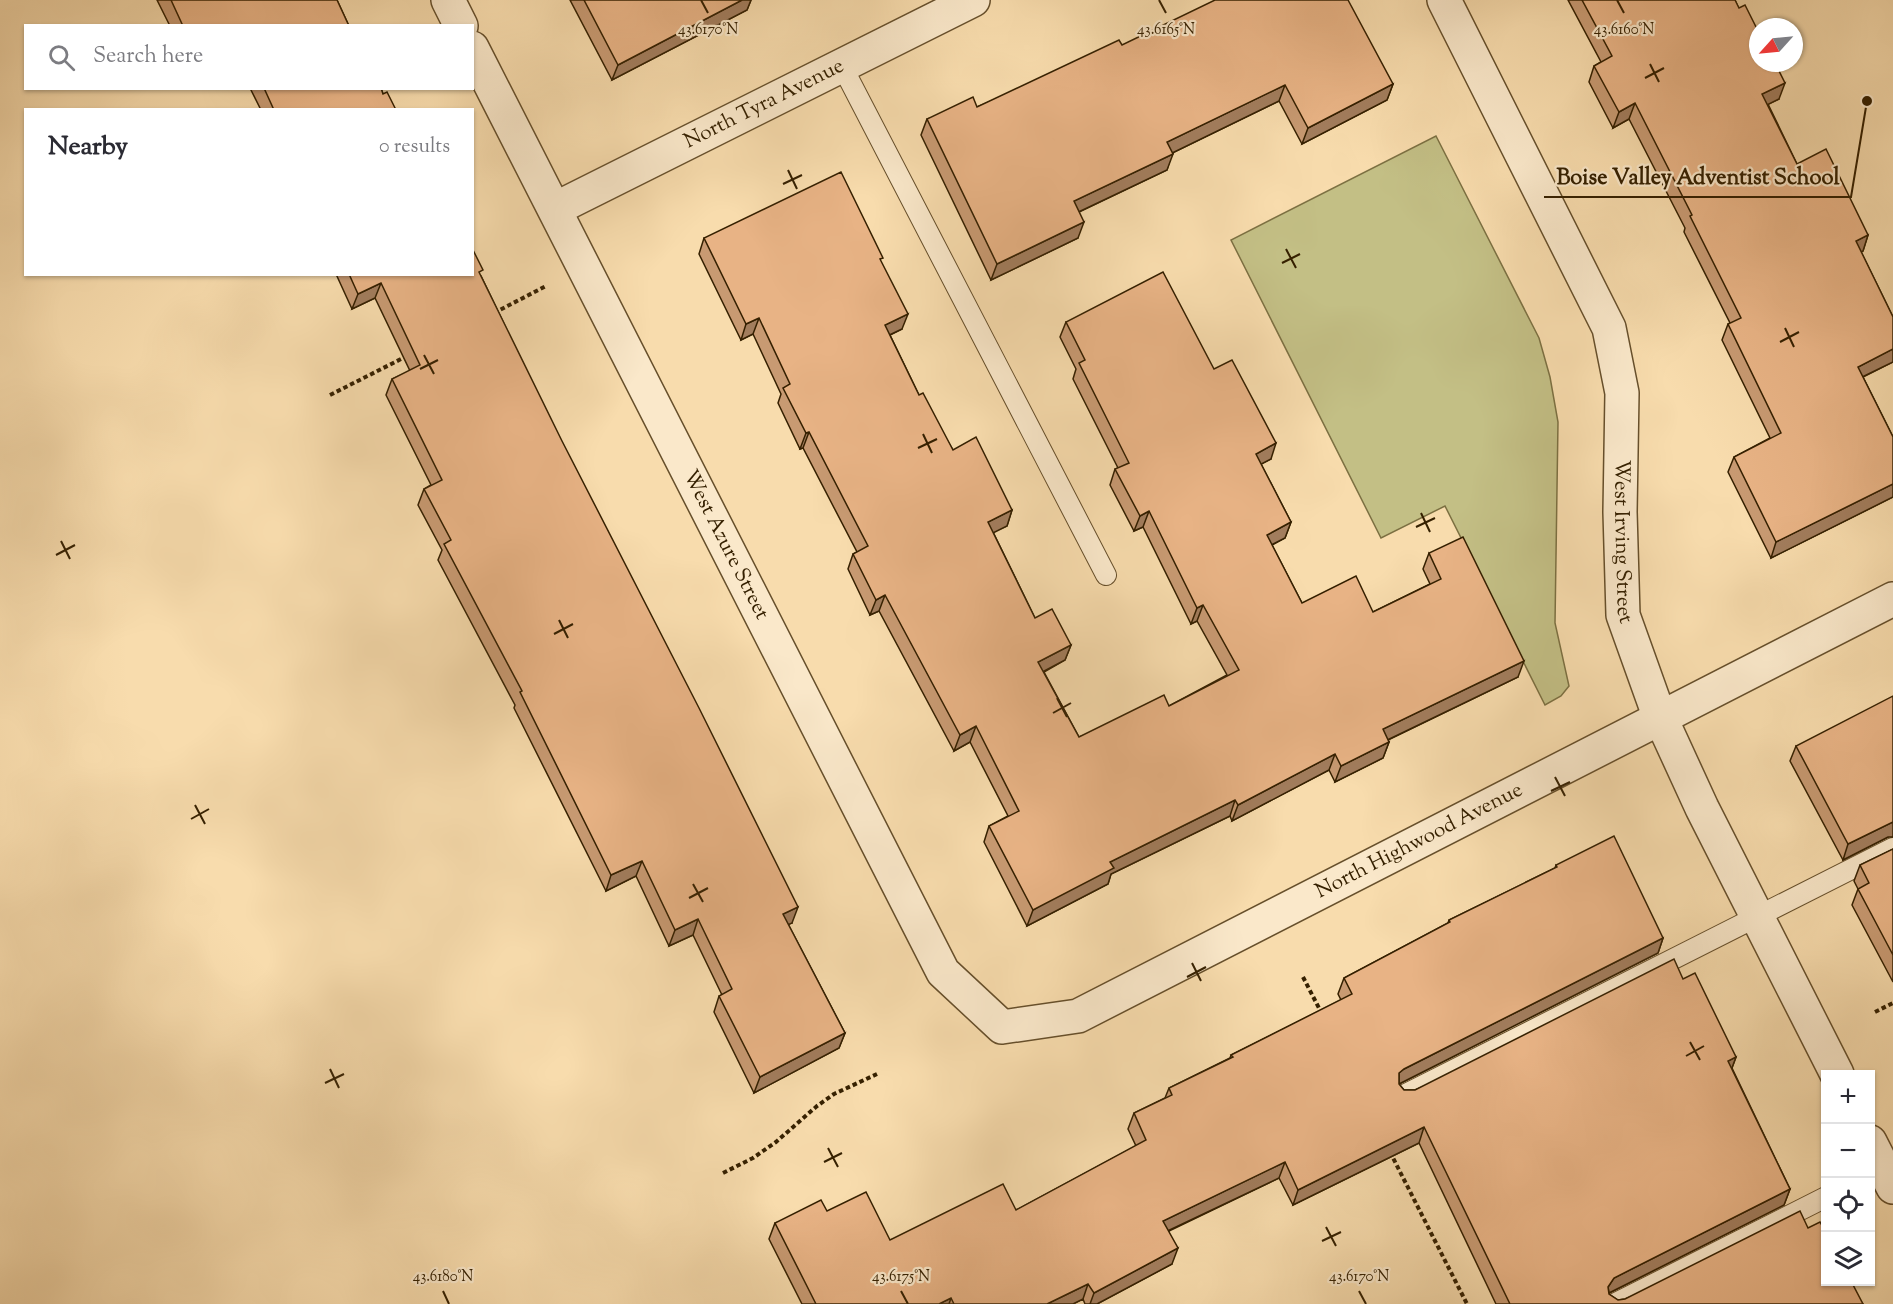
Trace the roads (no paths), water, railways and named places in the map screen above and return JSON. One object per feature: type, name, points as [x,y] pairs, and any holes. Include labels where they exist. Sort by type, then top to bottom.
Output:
[{"type":"street","points":[[448,0],[460,24]]},
{"type":"street","name":"North Tyra Avenue","points":[[555,209],[974,0]]},
{"type":"street","name":"West Irving Street","points":[[1444,0],[1609,328],[1622,393],[1620,512],[1623,615],[1661,719],[1702,808],[1835,1070]]},
{"type":"street","name":"West Azure Street","points":[[474,52],[943,972],[1002,1027]]},
{"type":"street","name":"North Highwood Avenue","points":[[1002,1027],[1078,1016],[1893,599]]},
{"type":"lane","points":[[842,66],[1106,575]]},
{"type":"lane","points":[[1404,1095],[1893,848]]},
{"type":"lane","points":[[1614,1304],[1821,1200]]},
{"type":"place","name":"Boise Valley Adventist School","points":[[1867,101]]}]
